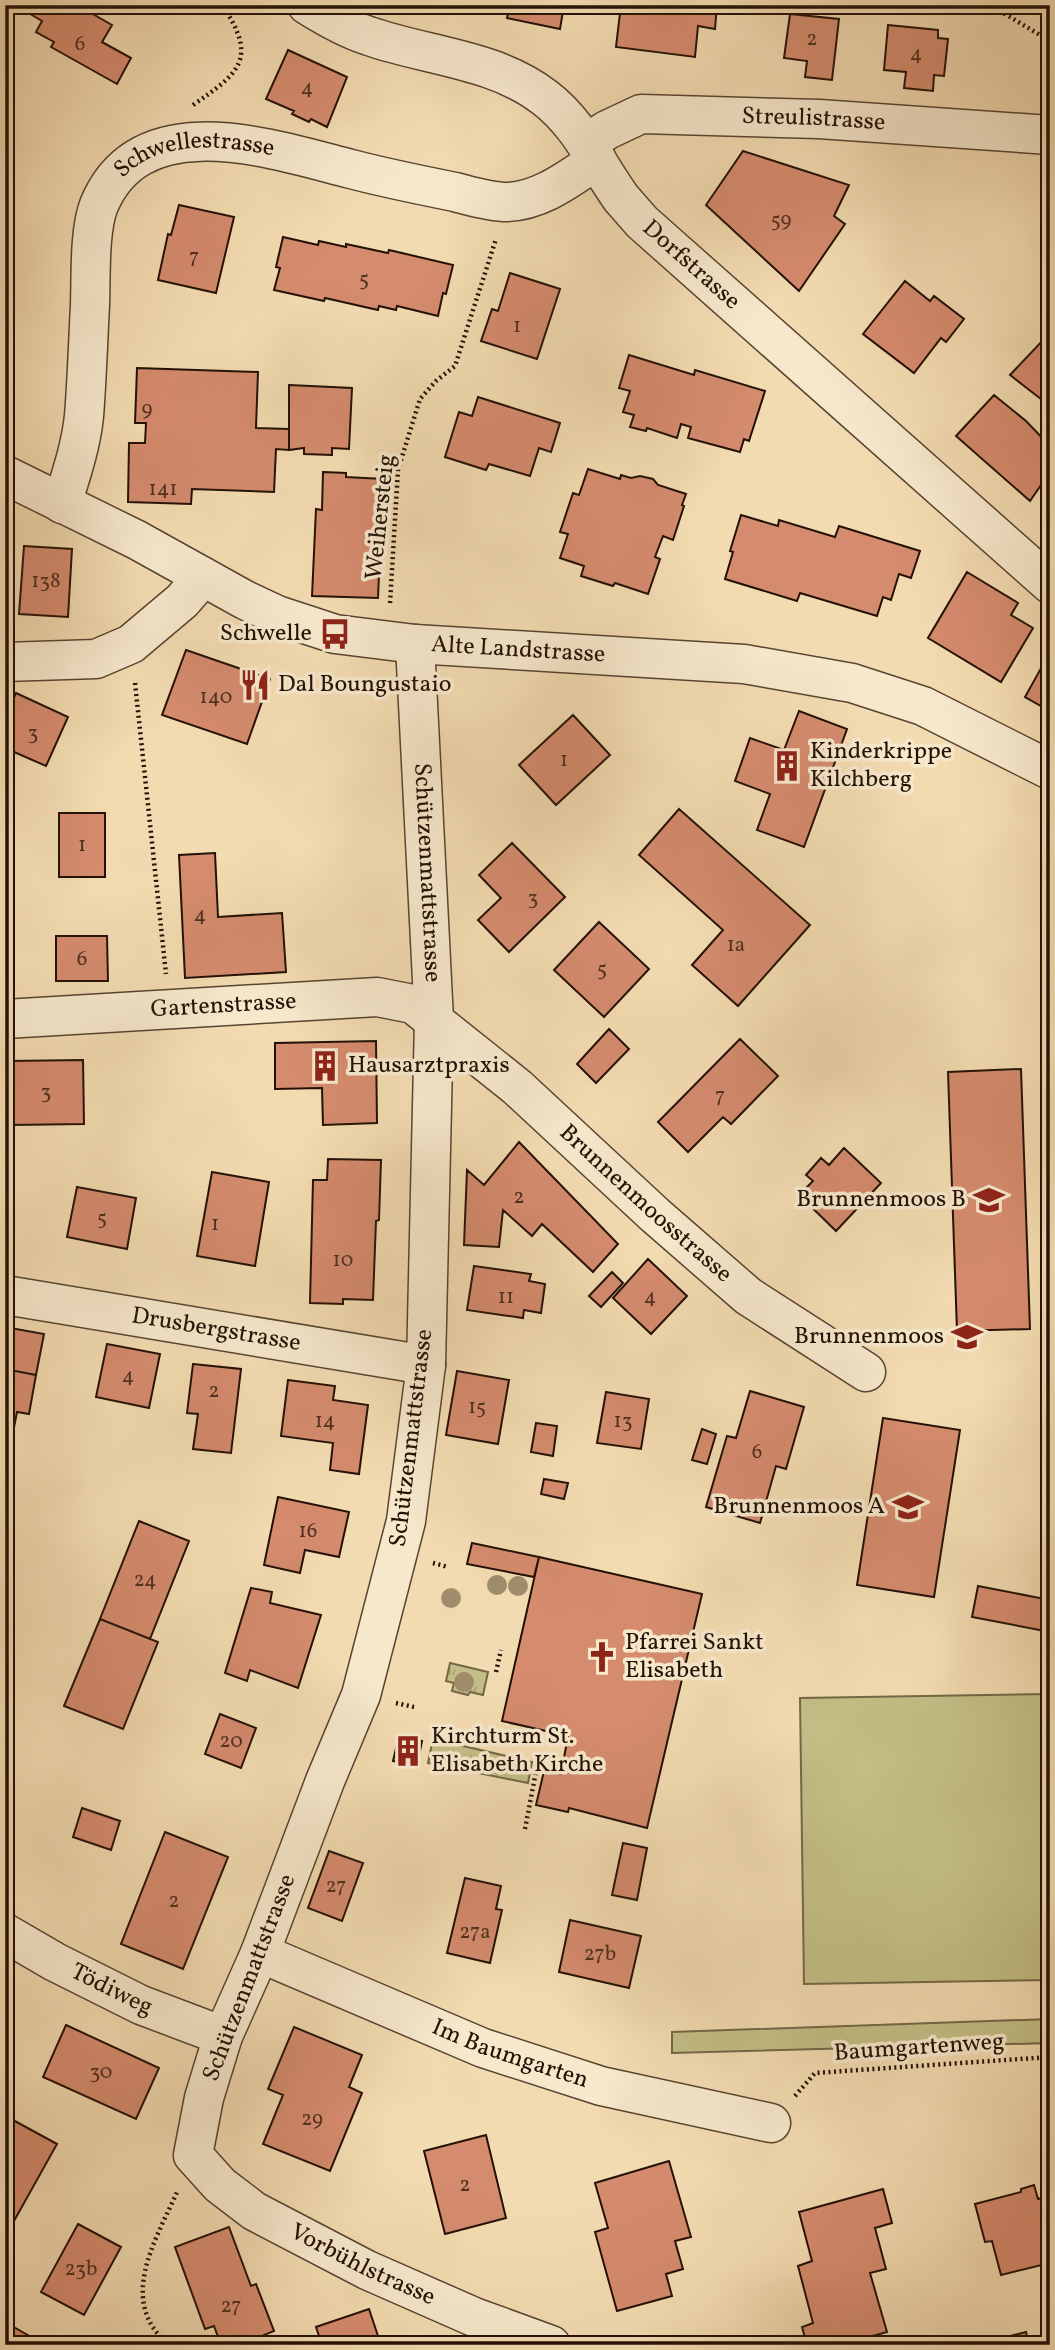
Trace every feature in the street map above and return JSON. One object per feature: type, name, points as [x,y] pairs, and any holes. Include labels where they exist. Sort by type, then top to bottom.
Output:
[{"type":"street","name":"Dorfstrasse","points":[[307,5],[340,24],[369,36],[498,72],[545,97],[568,120],[621,198],[642,222],[1050,584]]},
{"type":"street","name":"Streulistrasse","points":[[592,152],[622,121],[640,114],[820,119],[1050,135]]},
{"type":"street","name":"Schwellestrasse","points":[[62,504],[74,466],[84,418],[93,241],[98,208],[116,176],[132,162],[150,152],[184,143],[217,140],[258,145],[372,174],[506,202],[540,194],[592,152]]},
{"type":"street","name":"Alte Landstrasse","points":[[5,475],[136,540],[277,615],[324,631],[367,640],[415,644],[744,664],[852,683],[923,706],[1050,770]]},
{"type":"street","points":[[5,662],[96,659],[131,644],[182,601],[203,577]]},
{"type":"street","name":"Schützenmattstrasse","points":[[193,2155],[204,2098],[223,2036],[260,1954],[325,1781],[361,1695],[406,1521],[426,1365],[434,1020],[415,644]]},
{"type":"street","name":"Gartenstrasse","points":[[5,1019],[377,997],[413,1004],[434,1020]]},
{"type":"street","name":"Brunnenmoosstrasse","points":[[434,1020],[517,1087],[655,1215],[748,1296],[866,1372]]},
{"type":"street","name":"Drusbergstrasse","points":[[5,1295],[426,1365]]},
{"type":"street","name":"Tödiweg","points":[[5,1933],[55,1962],[141,2005],[223,2036]]},
{"type":"street","name":"Im Baumgarten","points":[[260,1954],[483,2048],[601,2086],[771,2123]]},
{"type":"street","name":"Vorbühlstrasse","points":[[193,2155],[220,2185],[254,2211],[367,2270],[474,2317],[551,2345]]},
{"type":"path","points":[[187,109],[223,84],[237,67],[242,44],[238,31],[222,5]]},
{"type":"path","points":[[990,5],[1050,41]]},
{"type":"path","name":"Weihersteig","points":[[390,605],[398,470],[420,399],[436,381],[455,366],[497,234]]},
{"type":"path","points":[[131,644],[170,1009]]},
{"type":"path","points":[[496,1671],[501,1650]]},
{"type":"path","points":[[525,1829],[537,1766]]},
{"type":"path","name":"Baumgartenweg","points":[[771,2123],[815,2073],[1050,2056]]},
{"type":"path","points":[[169,2345],[161,2338],[142,2307],[144,2268],[193,2155]]},
{"type":"green space","points":[[450,1663],[488,1672],[483,1695],[452,1691],[454,1683],[446,1681]]},
{"type":"green space","points":[[1050,1694],[1050,1980],[804,1984],[800,1698]]},
{"type":"green space","points":[[433,1739],[532,1762],[528,1783],[428,1763]]},
{"type":"green space","points":[[1050,2019],[1050,2043],[672,2053],[672,2032]]},
{"type":"building","points":[[15,5],[77,5],[112,25],[102,42],[131,58],[117,84],[51,47],[54,42],[36,32],[42,21]]},
{"type":"building","points":[[510,5],[564,5],[560,29],[507,18]]},
{"type":"building","points":[[621,5],[717,5],[715,29],[698,26],[695,57],[616,47]]},
{"type":"building","points":[[790,14],[839,19],[832,80],[805,77],[807,61],[784,58]]},
{"type":"building","points":[[888,25],[938,30],[938,38],[948,39],[944,76],[934,75],[933,91],[904,88],[906,72],[884,70]]},
{"type":"building","points":[[288,50],[347,77],[327,127],[311,119],[309,122],[292,114],[294,111],[266,99]]},
{"type":"building","points":[[743,151],[849,185],[834,216],[845,224],[799,291],[706,205]]},
{"type":"building","points":[[179,205],[234,217],[216,293],[158,280],[168,234],[171,235]]},
{"type":"building","points":[[283,237],[318,245],[319,241],[388,253],[389,250],[453,265],[438,316],[397,306],[396,310],[379,306],[378,310],[274,290],[280,268],[276,267]]},
{"type":"building","points":[[510,273],[560,289],[537,359],[481,341],[492,309],[498,311]]},
{"type":"building","points":[[905,281],[930,301],[934,296],[964,319],[946,342],[941,338],[914,373],[863,334]]},
{"type":"building","points":[[1044,339],[1050,344],[1050,406],[1010,375]]},
{"type":"building","points":[[629,355],[694,375],[695,370],[765,391],[749,441],[744,439],[740,452],[688,438],[691,427],[681,424],[677,438],[647,428],[646,431],[630,427],[634,415],[623,412],[630,391],[619,388]]},
{"type":"building","points":[[137,368],[258,372],[256,428],[289,429],[289,450],[276,449],[274,492],[192,489],[191,504],[128,502],[129,443],[145,443],[146,423],[135,423]]},
{"type":"building","points":[[289,385],[352,388],[349,449],[332,448],[332,455],[304,454],[304,448],[289,450]]},
{"type":"building","points":[[994,395],[1026,421],[1050,446],[1050,472],[1030,501],[956,436]]},
{"type":"building","points":[[478,397],[560,423],[551,452],[539,448],[530,476],[489,464],[486,470],[445,457],[459,412],[472,416]]},
{"type":"building","points":[[588,469],[620,479],[621,475],[653,479],[658,485],[686,494],[673,540],[663,536],[655,557],[660,559],[648,594],[581,576],[584,566],[560,558],[568,534],[560,532],[573,493],[579,495]]},
{"type":"building","points":[[323,472],[346,473],[346,477],[383,479],[378,598],[312,596],[316,509],[322,510]]},
{"type":"building","points":[[741,515],[778,526],[779,520],[835,537],[839,526],[920,551],[911,578],[899,574],[891,600],[883,597],[877,616],[800,593],[797,601],[725,579]]},
{"type":"building","points":[[24,546],[72,549],[68,617],[19,614]]},
{"type":"building","points":[[967,572],[1018,603],[1011,615],[1033,628],[1001,682],[928,638]]},
{"type":"building","points":[[186,650],[270,679],[247,744],[162,715]]},
{"type":"building","points":[[1050,652],[1050,711],[1025,697]]},
{"type":"building","points":[[16,693],[68,717],[46,766],[5,748],[5,717]]},
{"type":"building","name":"Kinderkrippe Kilchberg","points":[[799,711],[847,729],[804,847],[757,830],[770,794],[735,781],[750,738],[784,750]]},
{"type":"building","points":[[573,715],[610,755],[556,805],[519,765]]},
{"type":"building","points":[[679,809],[810,925],[738,1006],[692,965],[723,930],[639,855]]},
{"type":"building","points":[[59,813],[105,813],[105,877],[59,877]]},
{"type":"building","points":[[512,843],[565,897],[509,952],[478,920],[501,898],[479,875]]},
{"type":"building","points":[[215,853],[218,917],[282,913],[286,972],[185,978],[179,855]]},
{"type":"building","points":[[599,922],[649,969],[604,1017],[554,970]]},
{"type":"building","points":[[56,936],[107,936],[108,981],[56,981]]},
{"type":"building","points":[[609,1029],[629,1049],[596,1083],[577,1064]]},
{"type":"building","points":[[740,1039],[778,1076],[731,1124],[723,1117],[688,1152],[658,1122]]},
{"type":"building","name":"Hausarztpraxis","points":[[376,1041],[377,1123],[323,1125],[322,1088],[275,1089],[275,1043]]},
{"type":"building","points":[[83,1060],[84,1124],[10,1125],[9,1061]]},
{"type":"building","name":"Brunnenmoos B","points":[[1021,1069],[1030,1329],[957,1331],[948,1072]]},
{"type":"building","points":[[519,1142],[618,1244],[593,1272],[542,1224],[532,1236],[503,1210],[499,1247],[464,1245],[467,1170],[484,1185]]},
{"type":"building","points":[[844,1148],[881,1183],[836,1231],[799,1195],[813,1181],[806,1175],[821,1158],[829,1165]]},
{"type":"building","points":[[328,1159],[381,1160],[373,1300],[343,1299],[343,1304],[310,1303],[313,1180],[327,1180]]},
{"type":"building","points":[[212,1172],[269,1182],[255,1266],[197,1256]]},
{"type":"building","points":[[77,1187],[136,1198],[127,1249],[67,1237]]},
{"type":"building","points":[[648,1259],[687,1296],[651,1334],[613,1298]]},
{"type":"building","points":[[474,1266],[531,1274],[529,1281],[545,1284],[541,1313],[524,1310],[523,1318],[467,1310]]},
{"type":"building","points":[[612,1272],[623,1283],[601,1307],[589,1296]]},
{"type":"building","points":[[5,1327],[44,1334],[36,1375],[5,1369]]},
{"type":"building","points":[[107,1344],[160,1354],[149,1408],[96,1397]]},
{"type":"building","points":[[193,1364],[241,1369],[231,1453],[193,1449],[198,1414],[187,1413]]},
{"type":"building","points":[[5,1369],[36,1375],[29,1414],[17,1412],[10,1448],[5,1447]]},
{"type":"building","points":[[457,1371],[509,1380],[498,1444],[446,1435]]},
{"type":"building","points":[[288,1380],[335,1386],[333,1400],[368,1405],[359,1474],[330,1470],[333,1443],[281,1436]]},
{"type":"building","points":[[750,1391],[804,1407],[786,1469],[776,1466],[760,1523],[706,1507],[727,1436],[736,1438]]},
{"type":"building","points":[[606,1392],[649,1399],[641,1449],[597,1443]]},
{"type":"building","name":"Brunnenmoos A","points":[[883,1418],[960,1430],[934,1597],[857,1585]]},
{"type":"building","points":[[536,1423],[557,1426],[553,1456],[531,1452]]},
{"type":"building","points":[[702,1429],[716,1434],[707,1464],[692,1460]]},
{"type":"building","points":[[544,1479],[568,1483],[564,1499],[541,1494]]},
{"type":"building","points":[[278,1497],[349,1512],[339,1557],[305,1550],[300,1573],[264,1565]]},
{"type":"building","points":[[139,1521],[189,1541],[150,1639],[100,1619]]},
{"type":"building","points":[[472,1543],[539,1557],[534,1577],[467,1564]]},
{"type":"building","name":"Pfarrei Sankt Elisabeth","points":[[539,1557],[702,1594],[647,1828],[569,1808],[568,1812],[536,1805],[544,1771],[561,1774],[568,1736],[502,1721]]},
{"type":"building","points":[[978,1586],[1050,1600],[1050,1632],[972,1617]]},
{"type":"building","points":[[251,1588],[272,1592],[270,1603],[321,1615],[298,1688],[250,1670],[247,1681],[225,1673]]},
{"type":"building","points":[[100,1619],[158,1642],[123,1729],[64,1706]]},
{"type":"building","points":[[220,1714],[256,1728],[241,1768],[205,1754]]},
{"type":"building","name":"Kirchturm St. Elisabeth Kirche","points":[[399,1736],[422,1741],[417,1766],[393,1761]]},
{"type":"building","points":[[82,1808],[120,1821],[111,1850],[73,1837]]},
{"type":"building","points":[[165,1832],[228,1857],[183,1969],[121,1944]]},
{"type":"building","points":[[623,1843],[647,1848],[637,1900],[612,1895]]},
{"type":"building","points":[[329,1851],[363,1863],[342,1921],[308,1908]]},
{"type":"building","points":[[465,1878],[501,1886],[496,1909],[502,1910],[490,1963],[447,1953]]},
{"type":"building","points":[[570,1920],[641,1936],[629,1988],[559,1972]]},
{"type":"building","points":[[66,2025],[159,2068],[136,2119],[43,2077]]},
{"type":"building","points":[[294,2027],[362,2055],[349,2087],[362,2093],[330,2171],[263,2144],[283,2095],[268,2089]]},
{"type":"building","points":[[13,2120],[57,2144],[9,2230],[5,2228],[5,2133]]},
{"type":"building","points":[[486,2135],[506,2218],[445,2234],[424,2151]]},
{"type":"building","points":[[669,2161],[691,2237],[675,2241],[683,2269],[666,2274],[672,2296],[617,2311],[595,2232],[608,2228],[595,2183]]},
{"type":"building","points":[[1034,2185],[1038,2199],[1045,2197],[1050,2213],[1050,2263],[1001,2275],[992,2241],[985,2242],[975,2204],[1021,2192],[1021,2189]]},
{"type":"building","points":[[883,2189],[892,2223],[875,2228],[886,2269],[870,2273],[887,2332],[840,2345],[807,2345],[802,2327],[813,2323],[798,2266],[812,2261],[799,2212]]},
{"type":"building","points":[[78,2224],[121,2247],[84,2315],[41,2292]]},
{"type":"building","points":[[229,2227],[251,2286],[256,2284],[274,2331],[240,2345],[221,2345],[214,2326],[205,2329],[175,2247]]},
{"type":"building","points":[[369,2309],[381,2345],[322,2345],[316,2327]]},
{"type":"building","points":[[12,2326],[45,2345],[5,2345],[5,2338]]},
{"type":"building","points":[[1026,2332],[1029,2345],[982,2345],[982,2343]]},
{"type":"place","name":"Schwelle","points":[[335,634]]},
{"type":"place","name":"Dal Boungustaio","points":[[255,685]]},
{"type":"place","name":"Kinderkrippe Kilchberg","points":[[787,766]]},
{"type":"place","name":"Hausarztpraxis","points":[[325,1066]]},
{"type":"place","name":"Brunnenmoos B","points":[[989,1200]]},
{"type":"place","name":"Brunnenmoos","points":[[967,1337]]},
{"type":"place","name":"Brunnenmoos A","points":[[908,1507]]},
{"type":"place","name":"Pfarrei Sankt Elisabeth","points":[[602,1657]]},
{"type":"place","name":"Kirchturm St. Elisabeth Kirche","points":[[408,1751]]}]
